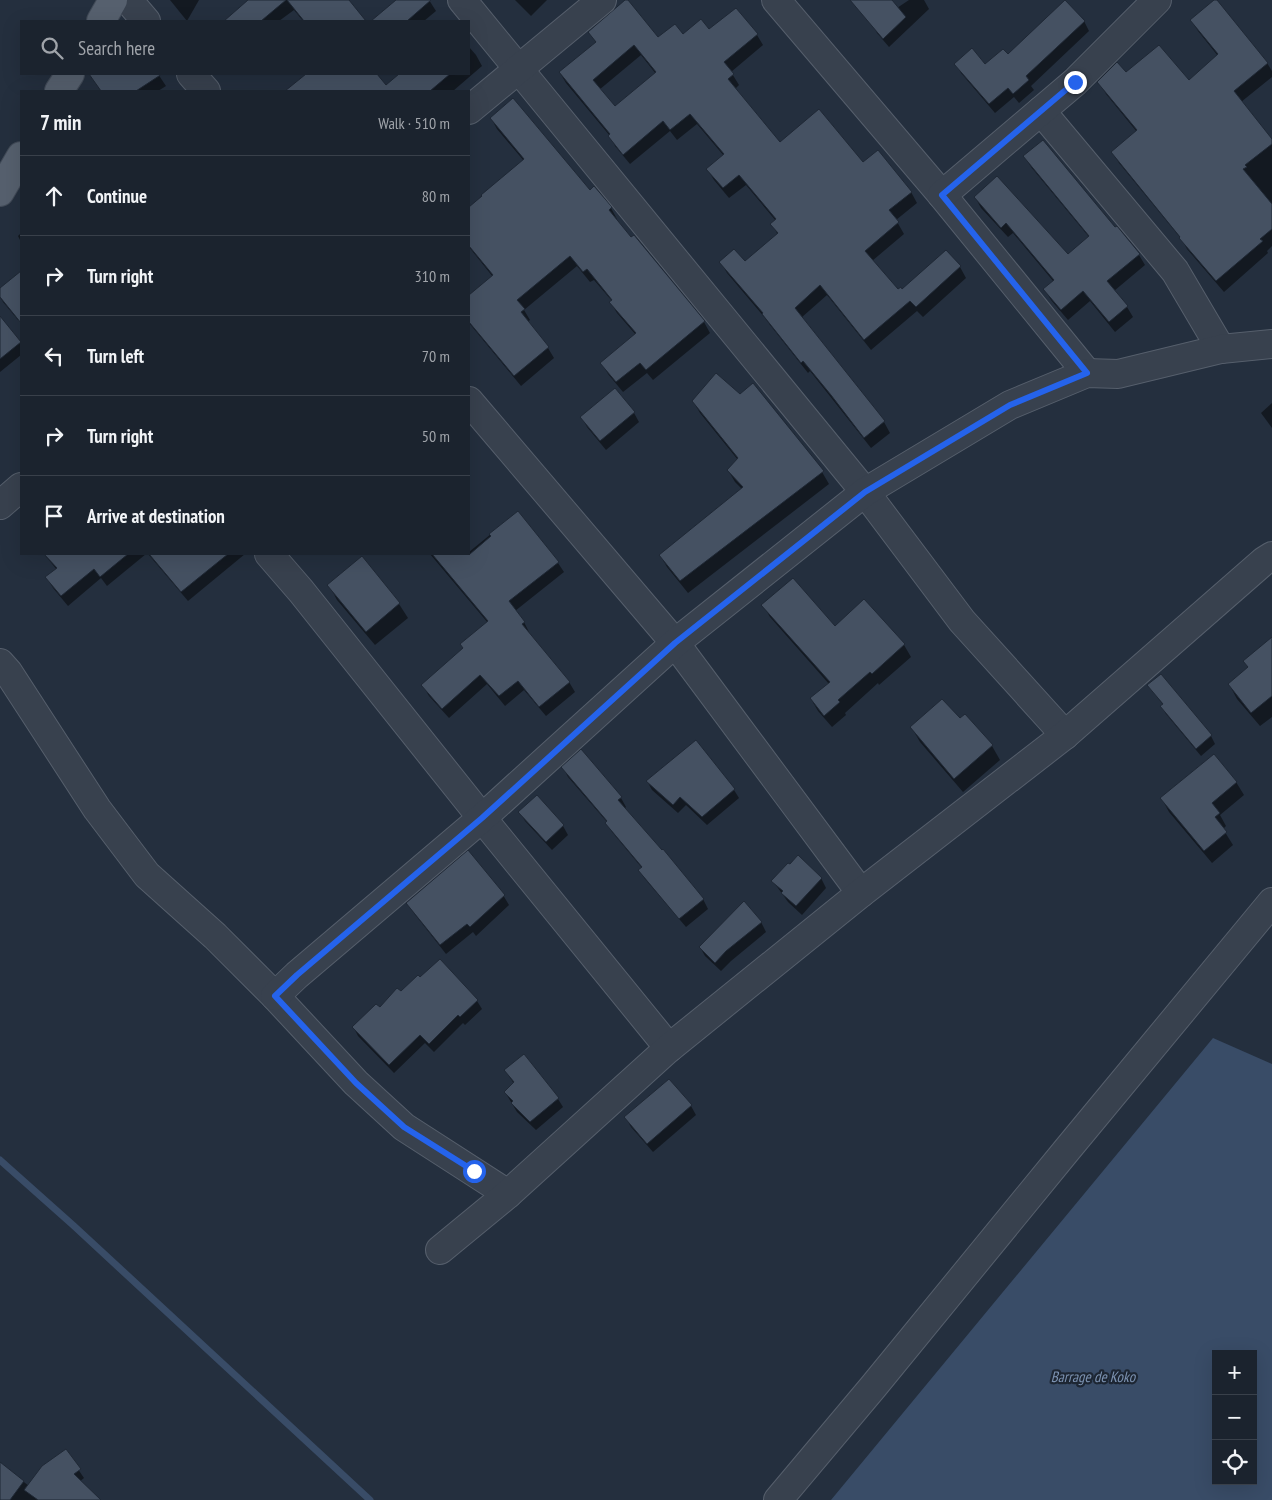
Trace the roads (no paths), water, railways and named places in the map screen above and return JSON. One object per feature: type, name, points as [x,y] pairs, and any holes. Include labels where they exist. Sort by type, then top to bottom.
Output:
[{"type":"main road","points":[[101,20],[113,0]]},
{"type":"main road","points":[[60,90],[69,75]]},
{"type":"main road","points":[[0,192],[20,158]]},
{"type":"street","points":[[128,0],[145,20]]},
{"type":"street","points":[[462,0],[865,492],[962,621],[1065,735]]},
{"type":"street","points":[[470,109],[602,0]]},
{"type":"street","points":[[776,0],[942,195],[1087,373]]},
{"type":"street","points":[[942,195],[1075,82],[1157,0]]},
{"type":"street","points":[[192,75],[205,90]]},
{"type":"street","points":[[1041,111],[1175,271],[1222,349]]},
{"type":"street","points":[[275,996],[297,975],[482,818],[675,643],[865,492],[1010,405],[1087,373],[1118,374],[1222,349],[1272,344]]},
{"type":"street","points":[[470,402],[675,643],[861,893]]},
{"type":"street","points":[[0,505],[20,488]]},
{"type":"street","points":[[270,555],[670,1048]]},
{"type":"street","points":[[440,1250],[508,1194],[670,1048],[861,893],[1065,735],[1272,556]]},
{"type":"street","points":[[0,663],[52,738],[97,809],[147,875],[215,936],[275,996],[356,1083],[404,1127],[508,1194]]},
{"type":"street","points":[[778,1500],[1272,902]]},
{"type":"water","name":"Barrage de Koko","points":[[1213,1038],[1272,1064],[1272,1500],[831,1500]]},
{"type":"waterway","points":[[0,1160],[370,1500]]}]
